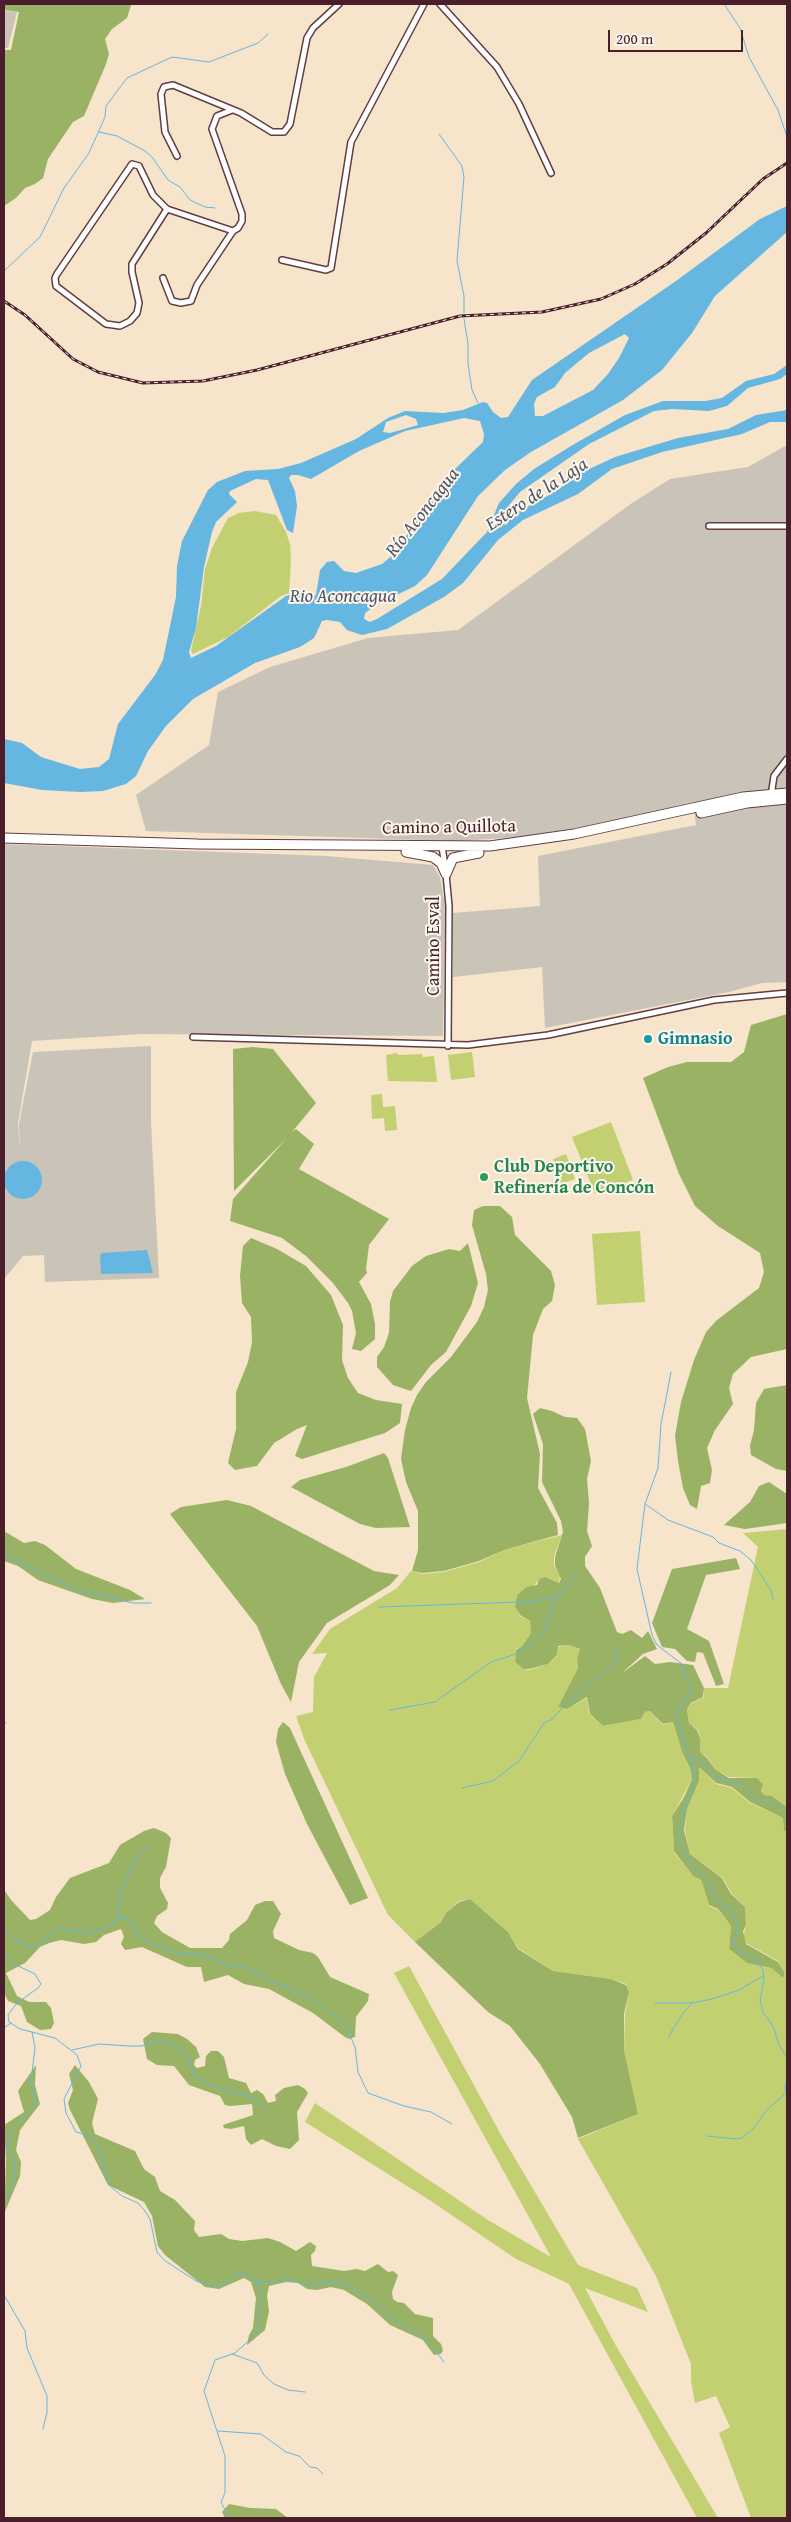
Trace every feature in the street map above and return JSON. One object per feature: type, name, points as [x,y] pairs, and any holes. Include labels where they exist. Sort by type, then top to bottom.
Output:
[{"type":"main road","name":"Camino a Quillota","points":[[4,838],[442,850],[479,853],[554,843],[787,793]]},
{"type":"main road","name":"Camino a Quillota","points":[[198,844],[406,852],[442,850],[564,836],[734,799],[771,797],[787,799]]},
{"type":"main road","points":[[406,852],[433,857],[441,863],[446,874]]},
{"type":"main road","points":[[446,874],[453,858],[479,853]]},
{"type":"street","points":[[177,156],[165,132],[161,94],[164,88],[173,85],[232,110],[272,132],[278,134],[286,131],[290,124],[307,38],[313,28],[339,4]]},
{"type":"street","points":[[282,260],[326,270],[330,268],[351,142],[424,4]]},
{"type":"street","points":[[440,4],[497,67],[519,104],[551,173]]},
{"type":"street","points":[[163,278],[172,301],[181,303],[191,301],[197,285],[233,231],[240,226],[243,216],[212,129],[217,116],[232,110]]},
{"type":"street","points":[[167,209],[132,264],[139,303],[137,313],[130,321],[117,326],[106,324],[56,286],[54,282],[57,274],[130,164],[139,166],[153,195],[167,209],[233,231]]},
{"type":"street","points":[[709,526],[787,526]]},
{"type":"street","points":[[771,797],[776,772],[787,759]]},
{"type":"street","name":"Camino Esval","points":[[442,850],[449,906],[448,1046]]},
{"type":"street","points":[[193,1037],[448,1046],[540,1036],[706,1002],[787,993]]},
{"type":"shaded area","points":[[4,11],[17,12],[8,48],[4,48]]},
{"type":"shaded area","points":[[787,445],[787,982],[762,983],[729,992],[545,1028],[542,967],[453,977],[453,913],[540,906],[538,856],[696,825],[693,802],[628,819],[522,837],[457,841],[146,831],[136,795],[209,745],[218,692],[270,667],[368,638],[458,630],[632,503],[670,479],[748,467]]},
{"type":"shaded area","points":[[4,844],[326,856],[433,865],[440,877],[445,906],[443,1036],[142,1034],[32,1041],[18,1123],[20,1151],[19,1124],[33,1052],[151,1046],[151,1123],[159,1278],[45,1282],[44,1255],[23,1256],[4,1279]]},
{"type":"green space","points":[[4,4],[131,5],[127,18],[112,29],[105,39],[109,54],[84,116],[73,122],[48,159],[43,178],[25,188],[16,198],[4,206],[4,50],[11,50],[19,12],[4,10]]},
{"type":"green space","points":[[255,511],[276,515],[286,532],[290,544],[291,559],[289,593],[281,596],[228,637],[193,654],[191,651],[201,606],[205,569],[212,548],[228,518],[239,513]]},
{"type":"green space","points":[[787,1014],[787,1349],[751,1357],[733,1374],[729,1388],[733,1404],[715,1430],[707,1448],[712,1470],[710,1483],[701,1486],[697,1509],[690,1505],[683,1488],[678,1461],[675,1436],[681,1402],[694,1360],[706,1332],[717,1320],[759,1288],[764,1272],[760,1253],[718,1226],[695,1206],[679,1174],[643,1078],[668,1067],[687,1062],[731,1062],[744,1052],[751,1025]]},
{"type":"green space","points":[[253,1047],[273,1049],[316,1103],[292,1132],[296,1129],[314,1144],[299,1169],[389,1219],[369,1245],[367,1273],[359,1282],[371,1304],[375,1324],[375,1339],[361,1351],[352,1349],[356,1333],[352,1311],[348,1303],[333,1283],[306,1256],[282,1238],[230,1221],[233,1199],[286,1139],[234,1191],[233,1049]]},
{"type":"green space","points":[[472,1052],[475,1077],[451,1080],[448,1055]]},
{"type":"green space","points":[[397,1053],[398,1055],[422,1054],[423,1057],[434,1056],[437,1082],[388,1081],[386,1055]]},
{"type":"green space","points":[[382,1094],[383,1107],[395,1106],[397,1130],[385,1131],[384,1118],[372,1119],[371,1095]]},
{"type":"green space","points":[[611,1122],[633,1180],[595,1194],[572,1137]]},
{"type":"green space","points":[[566,1154],[575,1179],[561,1184],[553,1159]]},
{"type":"green space","points":[[483,1206],[500,1206],[512,1217],[515,1235],[551,1271],[555,1285],[552,1301],[543,1309],[533,1335],[527,1398],[540,1454],[538,1488],[557,1523],[558,1535],[504,1550],[479,1561],[444,1571],[422,1573],[412,1571],[418,1550],[418,1511],[406,1482],[401,1459],[405,1430],[417,1395],[426,1382],[451,1357],[477,1322],[484,1307],[488,1290],[486,1274],[472,1225],[474,1210]]},
{"type":"green space","points":[[640,1231],[645,1302],[597,1305],[592,1234]]},
{"type":"green space","points":[[251,1238],[277,1249],[306,1266],[331,1295],[343,1325],[342,1360],[348,1378],[358,1393],[376,1400],[402,1404],[400,1423],[385,1433],[302,1459],[295,1456],[307,1425],[274,1443],[257,1466],[235,1470],[228,1463],[236,1429],[236,1392],[248,1362],[252,1342],[251,1317],[242,1303],[240,1276],[243,1246]]},
{"type":"green space","points":[[468,1243],[478,1283],[471,1306],[446,1352],[431,1365],[411,1391],[393,1385],[377,1367],[377,1357],[384,1347],[389,1333],[390,1302],[393,1291],[412,1266],[426,1256],[449,1249],[460,1251]]},
{"type":"green space","points":[[787,1385],[787,1471],[776,1469],[751,1455],[750,1446],[754,1430],[756,1403],[764,1389]]},
{"type":"green space","points":[[540,1408],[565,1417],[577,1418],[585,1429],[591,1461],[587,1479],[589,1503],[587,1531],[592,1546],[585,1557],[585,1566],[600,1588],[617,1632],[622,1634],[631,1630],[642,1638],[648,1631],[657,1649],[643,1654],[621,1674],[645,1656],[655,1664],[670,1662],[693,1665],[704,1688],[703,1697],[691,1703],[687,1709],[689,1723],[697,1730],[700,1738],[700,1752],[715,1769],[729,1778],[757,1778],[763,1784],[761,1791],[764,1795],[772,1796],[787,1807],[787,1831],[784,1831],[783,1818],[750,1802],[732,1787],[716,1783],[699,1767],[699,1781],[687,1809],[684,1830],[690,1854],[722,1878],[731,1894],[745,1907],[746,1925],[743,1931],[746,1944],[778,1962],[785,1973],[783,1978],[771,1968],[747,1963],[729,1949],[731,1926],[718,1909],[709,1905],[701,1880],[693,1876],[674,1851],[672,1816],[684,1797],[692,1779],[690,1768],[682,1752],[673,1722],[663,1724],[650,1711],[645,1712],[641,1719],[603,1726],[590,1714],[587,1697],[567,1709],[558,1707],[578,1668],[577,1658],[580,1649],[569,1645],[558,1646],[557,1655],[548,1664],[529,1669],[523,1669],[515,1662],[516,1650],[522,1646],[531,1633],[530,1621],[520,1615],[515,1607],[517,1595],[526,1587],[537,1585],[539,1579],[545,1577],[559,1583],[561,1579],[555,1565],[555,1557],[563,1532],[561,1521],[542,1482],[543,1444],[533,1414]]},
{"type":"green space","points":[[384,1453],[388,1458],[410,1527],[376,1528],[360,1524],[291,1487],[300,1480],[346,1467]]},
{"type":"green space","points":[[769,1482],[787,1494],[787,1523],[745,1529],[724,1525],[750,1502],[759,1486]]},
{"type":"green space","points":[[227,1500],[251,1506],[374,1571],[399,1575],[390,1585],[327,1623],[299,1662],[291,1702],[281,1684],[257,1626],[170,1514],[181,1507]]},
{"type":"green space","points":[[787,1529],[787,1807],[772,1796],[764,1795],[761,1791],[763,1784],[757,1778],[729,1777],[715,1769],[707,1757],[700,1752],[698,1730],[689,1723],[687,1709],[691,1704],[704,1697],[704,1688],[728,1688],[758,1547],[743,1533]]},
{"type":"green space","points":[[4,1531],[24,1543],[35,1541],[45,1545],[76,1569],[130,1590],[145,1599],[113,1603],[92,1599],[38,1580],[18,1566],[4,1561]]},
{"type":"green space","points":[[562,1535],[554,1556],[554,1565],[560,1575],[559,1583],[545,1577],[539,1579],[533,1587],[526,1587],[517,1595],[515,1607],[520,1616],[530,1621],[531,1633],[522,1646],[516,1649],[515,1662],[523,1669],[529,1670],[548,1664],[557,1656],[558,1647],[568,1645],[580,1649],[577,1658],[578,1668],[558,1707],[567,1709],[587,1698],[589,1714],[603,1726],[641,1719],[645,1712],[650,1711],[663,1725],[673,1722],[682,1752],[690,1768],[692,1779],[672,1816],[674,1852],[693,1876],[701,1880],[709,1906],[718,1910],[731,1926],[729,1949],[747,1963],[771,1968],[783,1978],[785,1973],[778,1961],[746,1943],[743,1937],[746,1925],[745,1907],[732,1894],[723,1878],[690,1854],[685,1831],[687,1809],[699,1781],[699,1767],[716,1784],[732,1788],[750,1803],[783,1818],[784,1831],[787,1831],[787,2518],[751,2518],[719,2433],[730,2427],[716,2396],[695,2403],[691,2381],[691,2364],[656,2276],[578,2139],[638,2114],[624,2050],[625,2015],[629,1992],[626,1984],[611,1979],[553,1971],[518,1948],[508,1932],[470,1899],[459,1901],[446,1913],[441,1922],[415,1942],[388,1915],[305,1741],[296,1716],[313,1712],[314,1677],[327,1653],[312,1654],[330,1629],[397,1588],[411,1571],[422,1574],[444,1572],[479,1562],[504,1550]]},
{"type":"green space","points":[[736,1558],[740,1569],[706,1575],[687,1629],[709,1641],[724,1684],[716,1686],[703,1653],[697,1652],[695,1662],[687,1661],[675,1649],[662,1647],[652,1623],[672,1569]]},
{"type":"green space","points":[[283,1722],[290,1728],[368,1898],[350,1905],[307,1824],[285,1774],[276,1742],[278,1729]]},
{"type":"green space","points":[[154,1828],[166,1833],[171,1838],[166,1867],[160,1878],[160,1888],[168,1903],[167,1909],[157,1916],[154,1923],[162,1932],[190,1948],[222,1948],[229,1940],[230,1934],[247,1920],[255,1905],[265,1901],[273,1901],[281,1914],[273,1931],[274,1938],[299,1950],[313,1953],[318,1957],[330,1977],[369,1994],[368,2001],[356,2017],[355,2037],[349,2039],[345,2037],[313,2013],[269,1989],[244,1984],[228,1975],[204,1982],[201,1967],[187,1967],[142,1947],[125,1950],[121,1944],[124,1937],[121,1929],[104,1935],[96,1942],[84,1944],[61,1940],[49,1943],[40,1947],[25,1963],[6,1973],[17,1996],[29,2002],[46,2002],[51,2008],[54,2023],[51,2029],[40,2030],[27,2022],[21,2006],[8,2001],[4,1993],[4,1881],[5,1891],[11,1900],[30,1920],[36,1919],[50,1910],[56,1897],[70,1878],[109,1863],[120,1845],[144,1831]]},
{"type":"green space","points":[[470,1899],[508,1932],[518,1949],[553,1971],[611,1979],[626,1985],[629,1992],[624,2014],[624,2050],[638,2114],[578,2138],[572,2117],[540,2064],[510,2026],[488,2012],[415,1942],[441,1922],[446,1913],[459,1902]]},
{"type":"green space","points":[[409,1966],[500,2133],[578,2265],[637,2288],[648,2312],[585,2288],[615,2344],[718,2518],[697,2518],[569,2284],[516,2259],[431,2201],[305,2122],[315,2103],[488,2220],[551,2257],[394,1973]]},
{"type":"green space","points":[[152,2032],[178,2034],[187,2039],[196,2047],[200,2057],[195,2060],[194,2065],[197,2068],[205,2066],[206,2056],[211,2051],[218,2051],[224,2057],[229,2078],[246,2083],[251,2093],[257,2090],[263,2094],[268,2103],[276,2101],[275,2095],[284,2088],[298,2085],[305,2089],[308,2093],[297,2112],[299,2140],[290,2149],[276,2146],[262,2139],[251,2145],[246,2139],[244,2126],[231,2129],[224,2128],[223,2125],[253,2115],[252,2104],[225,2105],[220,2096],[189,2085],[174,2066],[157,2065],[147,2059],[143,2039]]},
{"type":"green space","points":[[36,2065],[35,2085],[40,2104],[20,2130],[16,2150],[21,2162],[20,2176],[4,2214],[6,2161],[4,2125],[24,2112],[18,2091]]},
{"type":"green space","points":[[75,2065],[89,2082],[98,2099],[92,2123],[95,2134],[135,2151],[144,2169],[155,2177],[160,2191],[175,2200],[195,2221],[194,2230],[199,2237],[221,2234],[229,2239],[242,2241],[268,2238],[296,2251],[310,2242],[316,2246],[315,2251],[311,2255],[312,2266],[344,2271],[356,2269],[365,2271],[378,2264],[388,2272],[393,2271],[398,2275],[392,2292],[393,2299],[404,2303],[415,2314],[433,2318],[433,2336],[441,2344],[443,2350],[441,2354],[434,2355],[423,2340],[390,2325],[367,2304],[344,2290],[331,2287],[317,2290],[307,2289],[298,2283],[286,2282],[269,2286],[267,2296],[269,2311],[265,2330],[247,2345],[253,2328],[256,2298],[251,2282],[244,2278],[219,2289],[205,2287],[165,2255],[158,2246],[152,2216],[144,2202],[108,2185],[68,2103],[73,2090],[69,2074]]},
{"type":"green space","points":[[229,2504],[250,2508],[276,2509],[288,2518],[225,2518],[222,2512]]},
{"type":"water","points":[[787,206],[787,232],[715,296],[692,333],[662,370],[623,400],[531,452],[505,470],[478,496],[427,575],[415,586],[376,605],[365,613],[364,619],[370,622],[377,619],[442,579],[487,532],[499,503],[516,484],[534,469],[625,415],[663,401],[705,401],[722,398],[746,381],[774,374],[787,365],[787,374],[780,379],[748,388],[727,406],[709,411],[672,409],[654,411],[589,444],[520,492],[505,510],[502,523],[506,525],[514,514],[553,493],[585,471],[615,457],[678,438],[728,429],[756,415],[787,410],[787,422],[770,422],[742,434],[662,452],[612,469],[578,494],[523,520],[498,540],[463,583],[444,597],[387,629],[362,635],[347,630],[340,622],[322,621],[314,638],[300,647],[255,663],[193,699],[166,726],[148,751],[136,776],[126,784],[103,791],[81,792],[42,790],[4,783],[4,739],[22,743],[41,757],[80,769],[99,767],[109,759],[118,724],[155,675],[163,660],[176,597],[177,566],[182,541],[208,490],[217,482],[245,471],[278,469],[301,463],[356,439],[388,418],[405,411],[443,413],[463,410],[483,402],[487,403],[493,412],[501,418],[508,417],[532,380],[676,281],[760,219]],"holes":[[[625,334],[629,338],[619,358],[608,374],[593,390],[543,416],[535,416],[534,404],[537,397],[555,387],[565,373],[589,353]],[[406,415],[416,419],[418,425],[390,433],[383,432],[386,422]],[[464,418],[480,421],[484,434],[483,442],[455,469],[437,491],[394,554],[382,564],[356,573],[344,571],[334,561],[327,562],[320,570],[316,595],[309,597],[299,593],[286,596],[216,646],[191,658],[189,652],[196,628],[204,567],[212,532],[216,522],[237,502],[229,494],[230,491],[256,479],[268,480],[287,530],[293,533],[297,506],[295,491],[289,478],[291,475],[311,479],[359,451],[405,431]]]},
{"type":"water","points":[[23,1161],[36,1167],[42,1180],[36,1193],[23,1199],[10,1193],[4,1180],[10,1167]]},
{"type":"water","points":[[147,1250],[153,1273],[101,1274],[100,1255],[102,1253]]},
{"type":"waterway","points":[[724,4],[740,28],[749,57],[778,110],[787,137]]},
{"type":"waterway","points":[[4,271],[40,237],[64,188],[89,153],[105,117],[106,106],[127,78],[172,57],[209,62],[258,43],[268,34]]},
{"type":"waterway","points":[[99,132],[117,136],[145,151],[152,157],[168,180],[180,187],[190,200],[205,207],[215,208]]},
{"type":"waterway","points":[[439,134],[462,166],[464,177],[457,261],[464,296],[464,313]]},
{"type":"waterway","points":[[464,319],[472,390],[478,403]]},
{"type":"waterway","points":[[671,1372],[661,1424],[658,1468],[645,1504],[637,1569],[652,1635],[657,1645],[682,1664],[685,1677],[691,1684],[690,1694],[678,1708],[676,1715],[694,1773],[692,1789],[684,1809],[679,1841],[693,1866],[709,1881],[716,1899],[733,1913],[737,1924],[735,1946],[740,1952],[747,1954],[757,1961],[763,1970],[764,1979],[760,2000],[763,2012],[773,2026],[779,2045],[787,2057]]},
{"type":"waterway","points":[[645,1504],[668,1520],[713,1537],[719,1543],[740,1551],[751,1560],[771,1590],[773,1599]]},
{"type":"waterway","points":[[4,1555],[74,1589],[133,1603],[151,1603]]},
{"type":"waterway","points":[[390,1710],[435,1702],[491,1662],[516,1654],[534,1642],[545,1631],[553,1604],[578,1571]]},
{"type":"waterway","points":[[379,1607],[520,1602],[541,1600],[562,1593]]},
{"type":"waterway","points":[[462,1788],[493,1781],[519,1761],[544,1723],[551,1720],[570,1700],[617,1661],[618,1649]]},
{"type":"waterway","points":[[691,1757],[704,1763],[715,1777],[740,1784],[758,1800],[776,1804],[787,1812]]},
{"type":"waterway","points":[[118,1920],[118,1905],[122,1889],[137,1857],[149,1845]]},
{"type":"waterway","points":[[4,1931],[28,1948],[36,1946],[58,1929],[89,1933],[104,1928],[120,1919],[127,1918],[132,1922],[137,1933],[145,1940],[174,1952],[206,1956],[225,1964],[252,1969],[268,1980],[301,1993],[320,2004],[345,2024],[355,2047],[358,2072],[368,2093],[404,2106],[431,2112],[452,2124]]},
{"type":"waterway","points":[[4,1951],[12,1963],[35,1974],[41,1984],[17,2003],[8,2015],[9,2022],[20,2029],[55,2038],[77,2055],[81,2066],[64,2099],[66,2113],[76,2132],[89,2135],[99,2148],[110,2186],[122,2196],[138,2203],[145,2211],[150,2219],[157,2252],[164,2260],[196,2281],[210,2285],[220,2285],[228,2282],[233,2275],[246,2274],[255,2280],[261,2289],[258,2329],[254,2336],[235,2353],[215,2360],[204,2391],[225,2456],[225,2493],[221,2502],[229,2518]]},
{"type":"waterway","points":[[655,2003],[692,2003],[712,1999],[739,1990],[763,1976]]},
{"type":"waterway","points":[[669,2036],[691,2004]]},
{"type":"waterway","points":[[4,2028],[11,2023]]},
{"type":"waterway","points":[[4,2200],[11,2192],[16,2174],[13,2157],[8,2148],[11,2130],[36,2104],[31,2081],[35,2048],[32,2032]]},
{"type":"waterway","points":[[72,2050],[99,2044],[141,2046],[161,2041],[170,2043],[181,2050],[188,2058],[195,2075],[208,2084],[236,2094],[253,2097],[268,2109]]},
{"type":"waterway","points":[[787,2078],[785,2088],[787,2097]]},
{"type":"waterway","points":[[707,2136],[742,2138],[754,2128],[766,2111],[786,2093]]},
{"type":"waterway","points":[[256,2281],[272,2283],[289,2279],[306,2285],[333,2282],[350,2286],[376,2304],[389,2317],[427,2340],[444,2362]]},
{"type":"waterway","points":[[4,2295],[25,2331],[27,2348],[47,2396],[47,2412],[43,2429]]},
{"type":"waterway","points":[[232,2354],[257,2363],[264,2375],[274,2384],[288,2390],[305,2392]]},
{"type":"waterway","points":[[218,2431],[261,2434],[286,2452],[299,2456],[310,2467],[317,2468],[323,2474]]},
{"type":"railway","points":[[4,301],[25,315],[73,359],[98,372],[143,383],[203,381],[257,370],[460,316],[542,312],[601,299],[635,284],[667,264],[706,233],[763,179],[787,163]]},
{"type":"place","name":"Gimnasio","points":[[648,1039]]},
{"type":"place","name":"Club Deportivo Refinería de Concón","points":[[484,1177]]},
{"type":"water label","name":"Estero de la Laja","points":[[537,495]]},
{"type":"water label","name":"Río Aconcagua","points":[[423,513]]},
{"type":"water label","name":"Rio Aconcagua","points":[[343,597]]}]
